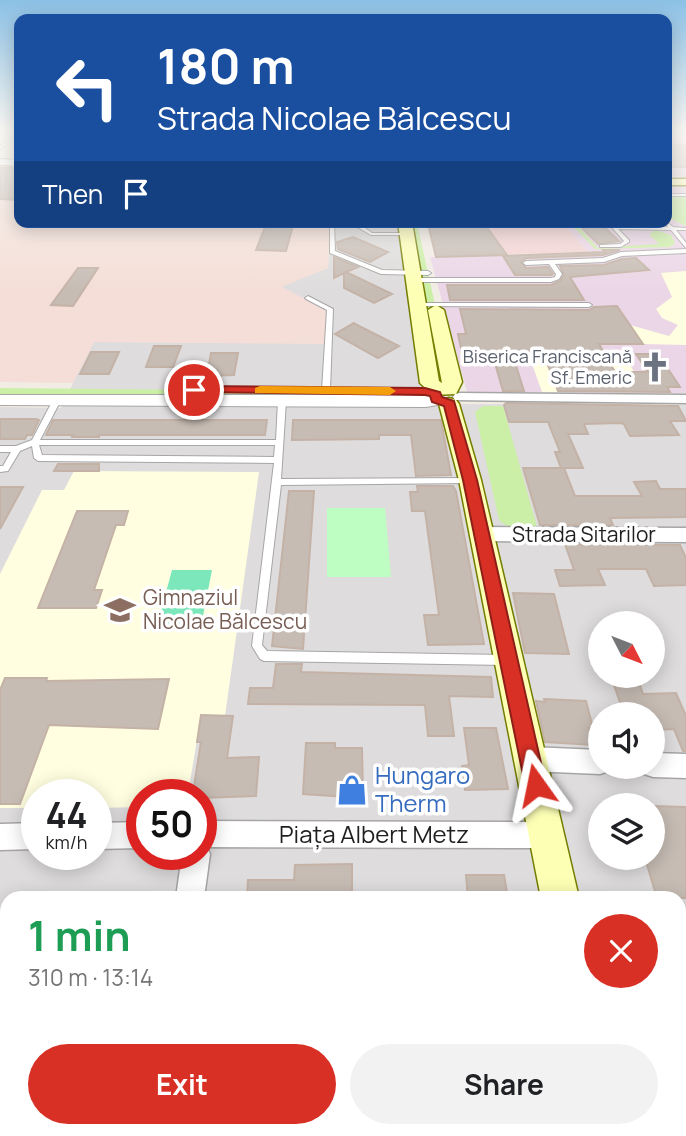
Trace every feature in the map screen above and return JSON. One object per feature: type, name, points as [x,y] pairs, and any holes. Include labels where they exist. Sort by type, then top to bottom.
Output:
[{"type":"main road","points":[[410,228],[427,305],[430,383],[445,396],[470,480],[559,891]]},
{"type":"street","points":[[0,388],[426,402],[445,396]]},
{"type":"street","points":[[0,400],[283,396],[326,390],[445,396],[686,399]]},
{"type":"street","name":"Strada Sitarilor","points":[[482,534],[686,535]]},
{"type":"street","points":[[530,759],[588,761]]},
{"type":"street","points":[[665,765],[686,766]]},
{"type":"street","name":"Piața Albert Metz","points":[[217,834],[547,835]]},
{"type":"street","points":[[0,837],[21,836]]},
{"type":"street","points":[[191,891],[194,870]]},
{"type":"lane","points":[[332,228],[332,251],[381,272],[421,277],[551,280],[559,274],[551,262]]},
{"type":"lane","points":[[363,228],[371,234],[400,228]]},
{"type":"lane","points":[[602,246],[626,243],[624,236],[615,228]]},
{"type":"lane","points":[[671,228],[686,229]]},
{"type":"lane","points":[[671,228],[686,249]]},
{"type":"lane","points":[[526,263],[604,260],[621,254],[686,249]]},
{"type":"lane","points":[[308,298],[330,309],[326,390]]},
{"type":"lane","points":[[427,305],[589,304]]},
{"type":"lane","points":[[283,396],[277,482],[257,646],[264,656],[508,660]]},
{"type":"lane","points":[[57,400],[35,442],[38,457],[277,460]]},
{"type":"lane","points":[[0,449],[17,449],[35,442],[278,443]]},
{"type":"lane","points":[[0,469],[5,469],[17,449]]},
{"type":"lane","points":[[277,482],[470,480]]},
{"type":"shaded area","points":[[0,185],[14,185],[14,228],[330,228],[328,268],[282,287],[326,310],[325,344],[94,342],[73,383],[0,382]]},
{"type":"shaded area","points":[[672,186],[686,187],[686,393],[467,392],[430,257],[588,252],[567,228],[672,228]]},
{"type":"shaded area","points":[[330,228],[398,228],[425,404],[686,405],[686,891],[0,891],[0,407],[61,408],[93,342],[325,343],[282,286],[328,268]]},
{"type":"shaded area","points":[[487,228],[567,228],[589,252],[506,254]]},
{"type":"shaded area","points":[[686,271],[686,345],[643,344],[630,325],[669,336],[678,325],[662,318],[656,309],[672,297],[661,273]]},
{"type":"shaded area","points":[[528,353],[623,353],[646,392],[542,392]]},
{"type":"shaded area","name":"Gimnaziul Nicolae Bălcescu","points":[[74,471],[259,472],[225,716],[201,716],[190,779],[126,779],[126,807],[112,808],[112,779],[21,779],[21,808],[0,808],[0,574],[42,490],[64,490]]},
{"type":"green space","points":[[672,196],[686,196],[686,226],[672,219]]},
{"type":"green space","points":[[406,228],[418,228],[452,382],[430,383]]},
{"type":"green space","points":[[575,228],[580,228],[598,248],[659,244],[649,234],[656,230],[671,235],[675,243],[670,247],[595,249]]},
{"type":"green space","points":[[0,388],[425,392],[426,402],[0,400]]},
{"type":"green space","points":[[483,406],[503,406],[537,527],[512,527],[499,520],[475,412]]},
{"type":"green space","points":[[327,508],[385,508],[391,577],[327,577]]},
{"type":"green space","points":[[172,570],[212,570],[201,626],[157,626]]},
{"type":"building","points":[[0,185],[14,185],[14,200],[0,199]]},
{"type":"building","points":[[265,228],[292,228],[286,251],[256,250]]},
{"type":"building","points":[[429,228],[488,228],[507,255],[436,257]]},
{"type":"building","points":[[582,228],[605,228],[619,241],[598,244]]},
{"type":"building","points":[[353,237],[388,252],[370,262],[338,249],[337,242]]},
{"type":"building","points":[[603,250],[620,250],[603,255],[526,258],[521,262],[526,268],[548,267],[553,274],[551,275],[515,275],[503,256],[605,252]]},
{"type":"building","points":[[334,257],[358,267],[346,272],[392,294],[374,303],[344,288],[344,273],[334,278]]},
{"type":"building","points":[[636,258],[649,270],[570,277],[584,300],[450,300],[447,285],[551,285],[560,281],[564,275],[560,266],[604,265]]},
{"type":"building","points":[[78,268],[98,268],[73,306],[51,305]]},
{"type":"building","points":[[617,306],[643,344],[599,344],[615,372],[648,372],[636,354],[658,354],[680,387],[667,387],[670,392],[558,391],[543,353],[512,353],[524,391],[503,391],[492,353],[462,353],[458,334],[466,334],[460,309],[589,310],[594,307]]},
{"type":"building","points":[[354,323],[399,346],[378,358],[335,334]]},
{"type":"building","points":[[154,346],[181,346],[173,367],[146,367]]},
{"type":"building","points":[[91,352],[119,352],[109,374],[80,374]]},
{"type":"building","points":[[211,353],[238,353],[234,375],[207,376]]},
{"type":"building","points":[[504,405],[678,406],[686,421],[670,421],[679,435],[630,436],[624,424],[584,424],[588,434],[568,434],[583,468],[564,468],[575,496],[642,496],[634,482],[656,481],[660,489],[686,489],[686,517],[610,518],[613,525],[540,525],[523,468],[561,468],[555,452],[560,452],[548,422],[509,422]]},
{"type":"building","points":[[0,419],[39,420],[32,435],[27,435],[25,439],[0,439]]},
{"type":"building","points":[[53,420],[267,420],[265,435],[72,437],[73,435],[46,435]]},
{"type":"building","points":[[293,420],[441,420],[451,475],[416,476],[411,435],[379,435],[379,439],[292,440]]},
{"type":"building","points":[[58,464],[99,464],[99,471],[54,471]]},
{"type":"building","points":[[417,486],[453,486],[456,491],[484,644],[428,645],[424,615],[439,615],[425,511],[412,511],[410,492],[418,492]]},
{"type":"building","points":[[0,487],[23,487],[0,529]]},
{"type":"building","points":[[289,491],[314,491],[303,649],[272,646]]},
{"type":"building","points":[[77,511],[128,511],[124,525],[116,525],[94,590],[102,590],[96,608],[38,608]]},
{"type":"building","points":[[565,544],[680,545],[686,558],[686,585],[654,586],[646,569],[598,569],[605,585],[560,586],[555,570],[574,570]]},
{"type":"building","points":[[513,593],[554,594],[569,654],[525,653]]},
{"type":"building","points":[[276,664],[302,664],[301,672],[491,677],[493,697],[449,696],[454,736],[428,736],[425,705],[248,704],[250,688],[273,688]]},
{"type":"building","points":[[5,678],[47,678],[46,681],[169,679],[158,729],[49,725],[29,779],[21,779],[20,804],[0,804],[0,690]]},
{"type":"building","points":[[615,688],[641,688],[643,694],[676,693],[686,716],[686,751],[683,751],[674,729],[665,729],[665,702],[620,702]]},
{"type":"building","points":[[544,699],[586,701],[588,745],[545,742],[536,701],[545,702]]},
{"type":"building","points":[[201,715],[233,716],[227,758],[259,757],[256,796],[217,797],[217,779],[195,779],[201,742],[197,742]]},
{"type":"building","points":[[464,728],[496,728],[508,789],[465,790],[462,766],[469,765]]},
{"type":"building","points":[[306,743],[335,743],[335,748],[362,748],[363,798],[303,794]]},
{"type":"building","points":[[665,806],[686,807],[686,891],[655,891],[649,870],[665,870]]},
{"type":"building","points":[[352,864],[352,891],[247,891],[248,880],[294,880],[295,865]]},
{"type":"building","points":[[466,875],[504,875],[507,891],[467,891]]},
{"type":"slow traffic","points":[[260,390],[390,391]]},
{"type":"place","name":"Biserica Franciscană Sf. Emeric","points":[[655,367]]},
{"type":"place","name":"Gimnaziul Nicolae Bălcescu","points":[[120,610]]},
{"type":"place","name":"Hungaro Therm","points":[[352,790]]},
{"type":"route","points":[[194,390],[425,392],[436,394],[437,400],[449,404],[470,480],[536,785]]}]
